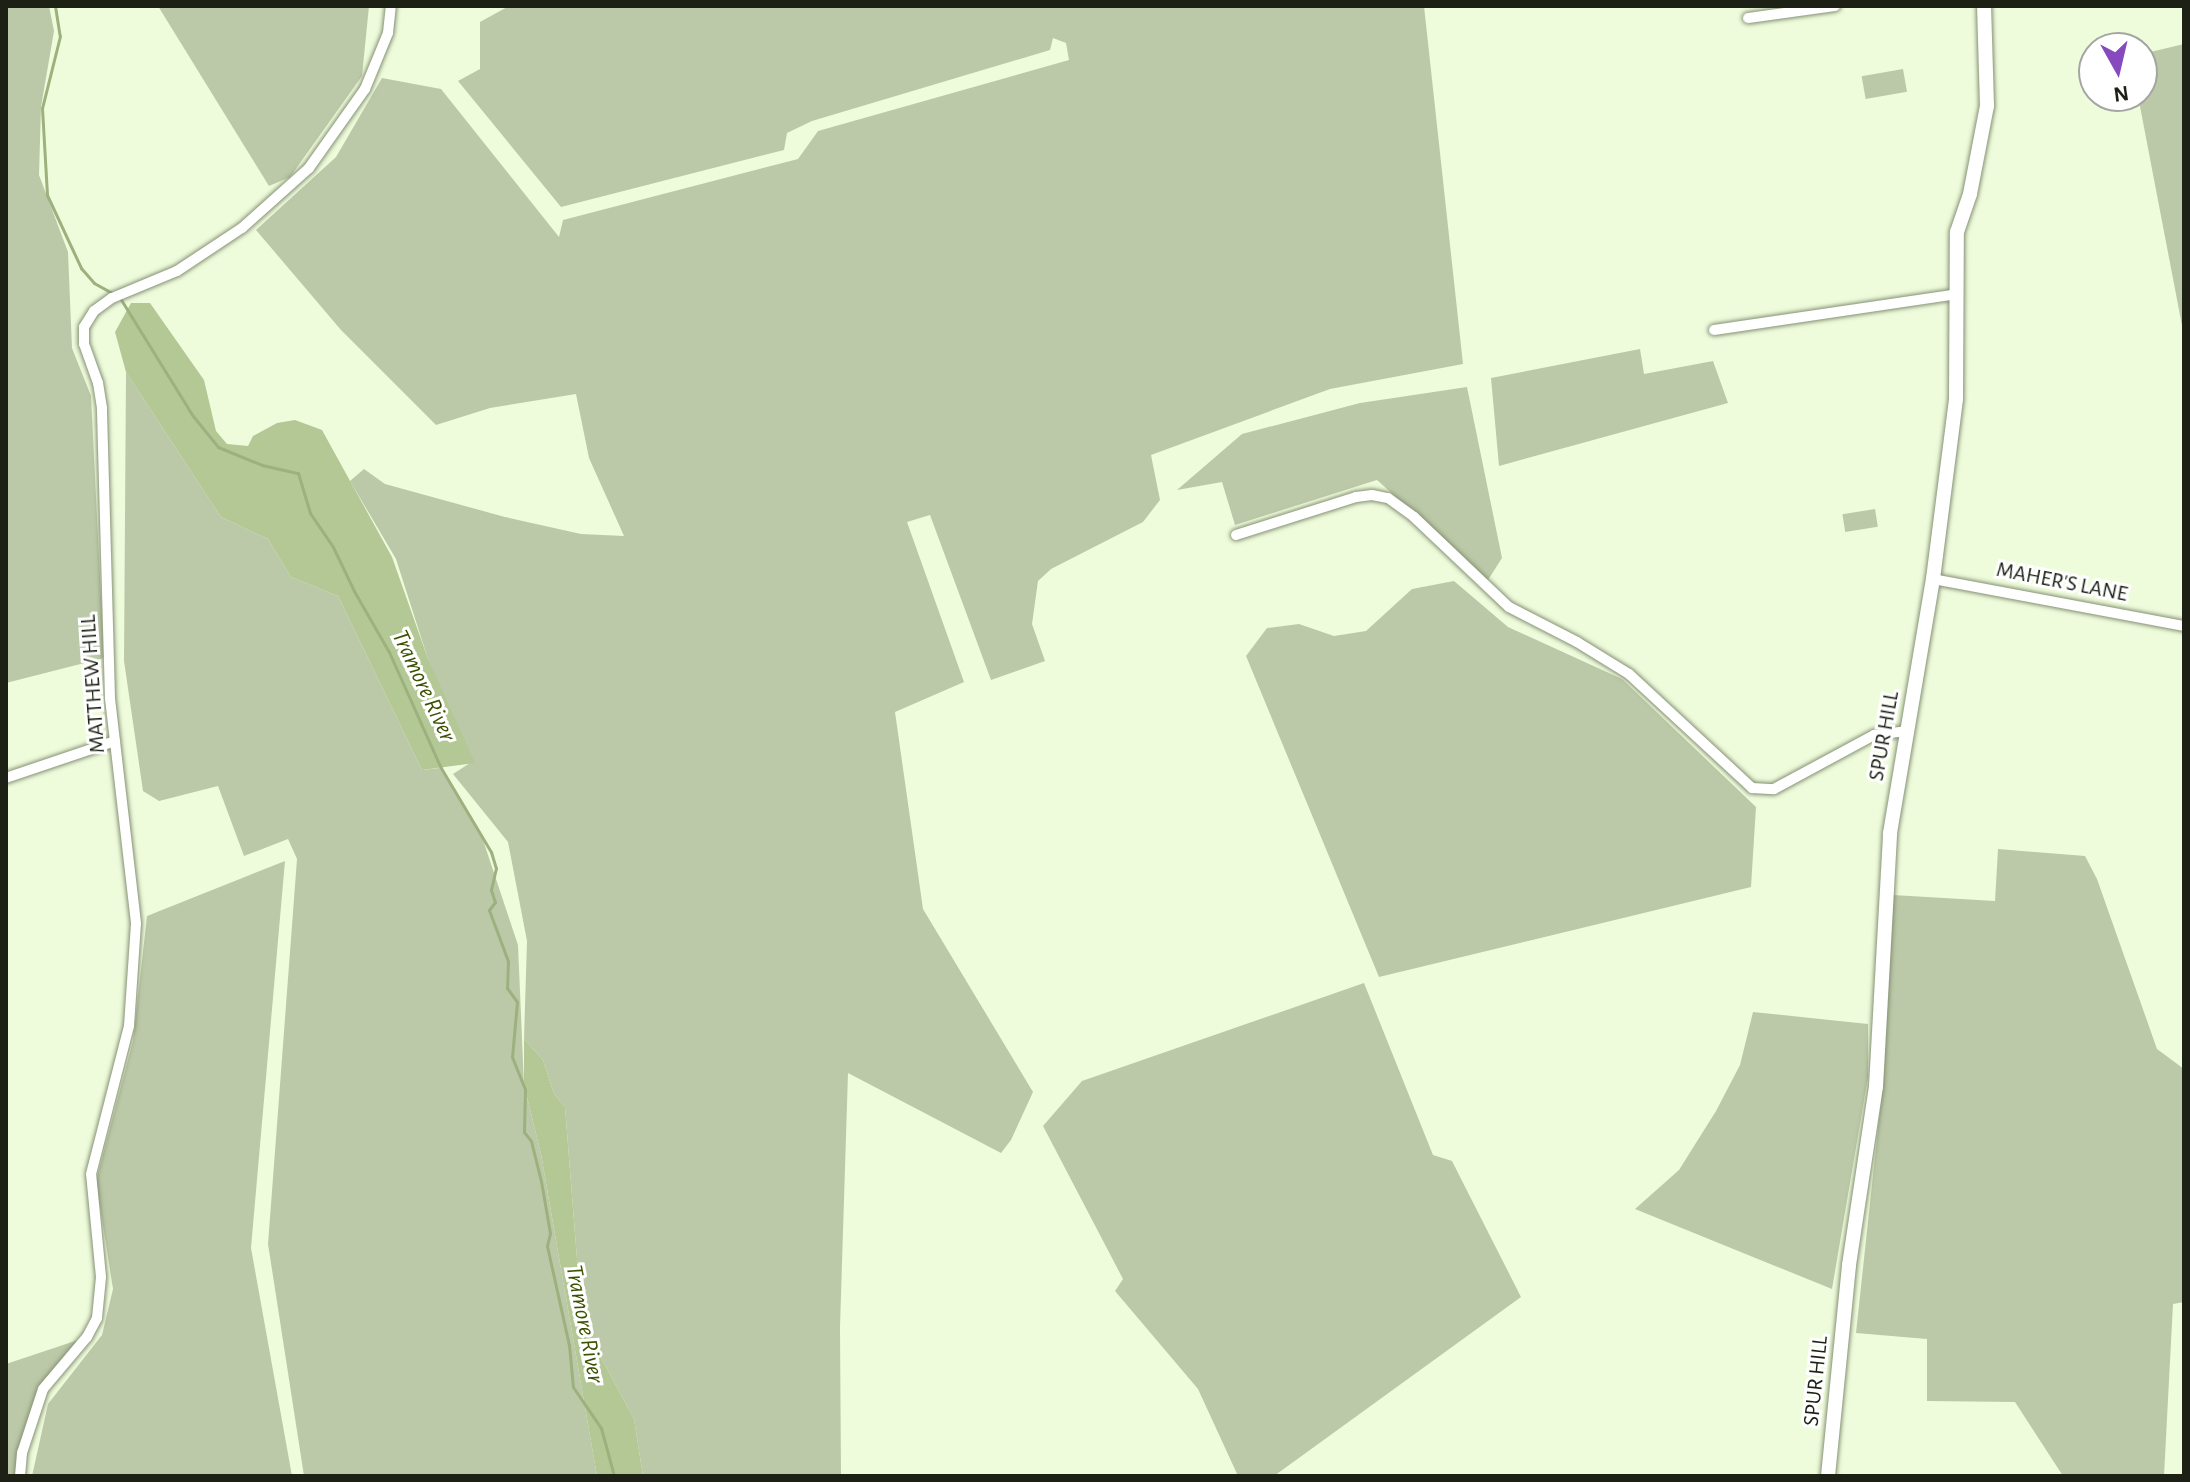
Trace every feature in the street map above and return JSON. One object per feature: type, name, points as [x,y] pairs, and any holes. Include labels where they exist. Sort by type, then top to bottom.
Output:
[{"type":"street","name":"MATTHEW HILL","points":[[20,1476],[22,1453],[43,1389],[87,1337],[97,1318],[101,1298],[91,1174],[129,1026],[136,923],[110,698],[102,408],[98,383],[84,344],[84,327],[94,311],[112,298],[177,271],[256,218],[309,168],[365,89],[388,33],[391,6]]},
{"type":"street","points":[[1748,18],[1835,6]]},
{"type":"street","name":"SPUR HILL","points":[[1828,1476],[1849,1265],[1876,1086],[1890,833],[1933,579],[1956,399],[1957,232],[1970,194],[1987,106],[1984,6]]},
{"type":"street","points":[[1714,330],[1957,294]]},
{"type":"street","points":[[1236,535],[1356,497],[1372,495],[1388,498],[1414,517],[1509,607],[1577,642],[1629,674],[1752,788],[1774,789],[1874,735],[1906,731]]},
{"type":"street","name":"MAHER'S LANE","points":[[1933,579],[2184,626]]},
{"type":"street","points":[[6,778],[115,741]]},
{"type":"green space","points":[[6,6],[49,6],[54,31],[41,107],[39,175],[68,252],[72,348],[91,396],[104,658],[6,683]]},
{"type":"green space","points":[[158,6],[369,6],[362,76],[290,177],[269,186]]},
{"type":"green space","points":[[509,6],[1424,6],[1463,364],[1330,389],[1151,455],[1160,500],[1143,522],[1051,569],[1038,581],[1032,624],[1045,661],[991,680],[930,515],[907,522],[964,682],[895,712],[923,909],[1033,1092],[1011,1140],[1001,1153],[848,1073],[840,1327],[841,1476],[643,1476],[634,1419],[582,1322],[565,1107],[554,1094],[543,1060],[524,1039],[527,941],[508,842],[453,774],[470,763],[427,656],[396,559],[350,481],[364,469],[385,484],[505,517],[581,534],[624,536],[589,458],[576,394],[490,408],[436,425],[341,330],[256,230],[336,157],[382,78],[441,89],[559,237],[563,220],[798,159],[818,131],[1069,60],[1066,43],[1053,38],[1050,50],[812,121],[787,133],[784,150],[561,207],[458,81],[480,69],[480,22]]},
{"type":"green space","points":[[2184,44],[2184,336],[2141,112],[2158,112],[2158,50]]},
{"type":"green space","points":[[1903,69],[1907,92],[1866,99],[1862,76]]},
{"type":"green space","points":[[131,303],[150,303],[204,380],[216,431],[227,444],[248,446],[253,436],[277,423],[295,420],[322,430],[392,557],[427,656],[475,763],[422,770],[338,596],[291,577],[268,539],[221,517],[126,372],[115,332]]},
{"type":"green space","points":[[1640,349],[1644,374],[1713,361],[1728,403],[1499,466],[1491,378]]},
{"type":"green space","points":[[126,372],[221,517],[268,539],[291,577],[338,596],[422,770],[440,768],[481,834],[518,945],[524,1085],[541,1154],[597,1476],[304,1476],[268,1244],[297,859],[288,839],[244,856],[218,786],[159,801],[143,791],[124,661]]},
{"type":"green space","points":[[1467,387],[1502,558],[1488,580],[1377,480],[1235,525],[1222,482],[1177,490],[1242,434],[1360,403]]},
{"type":"green space","points":[[1875,509],[1878,527],[1845,532],[1842,514]]},
{"type":"green space","points":[[1454,581],[1508,627],[1622,679],[1756,807],[1751,887],[1379,977],[1246,656],[1267,628],[1299,624],[1334,636],[1366,631],[1412,589]]},
{"type":"green space","points":[[1998,849],[2085,856],[2097,879],[2157,1049],[2184,1069],[2184,1302],[2173,1304],[2164,1476],[2063,1476],[2015,1402],[1927,1401],[1927,1339],[1856,1333],[1884,1073],[1893,895],[1995,901]]},
{"type":"green space","points":[[285,861],[251,1248],[292,1476],[32,1476],[48,1404],[102,1335],[113,1289],[96,1181],[133,1041],[147,916]]},
{"type":"green space","points":[[1364,983],[1433,1155],[1452,1161],[1521,1297],[1274,1476],[1238,1476],[1198,1389],[1115,1291],[1123,1279],[1043,1126],[1082,1081]]},
{"type":"green space","points":[[1753,1012],[1868,1024],[1868,1077],[1832,1289],[1635,1209],[1679,1170],[1716,1111],[1740,1065]]},
{"type":"green space","points":[[524,1039],[543,1060],[554,1094],[565,1107],[582,1322],[634,1419],[643,1476],[597,1476],[541,1154],[524,1085]]},
{"type":"green space","points":[[87,1337],[43,1389],[20,1476],[6,1476],[6,1364]]},
{"type":"waterway","name":"Tramore River","points":[[55,6],[60,36],[42,108],[47,195],[81,268],[94,283],[114,294]]},
{"type":"waterway","name":"Tramore River","points":[[120,298],[193,416],[218,447],[262,465],[298,473],[310,513],[333,547],[389,652],[441,768],[491,852],[496,868],[491,890],[495,902],[489,910],[508,961],[507,988],[517,1002],[512,1057],[525,1090],[524,1132],[531,1141],[541,1181],[550,1233],[547,1246],[569,1345],[573,1387],[601,1428],[614,1476]]}]
